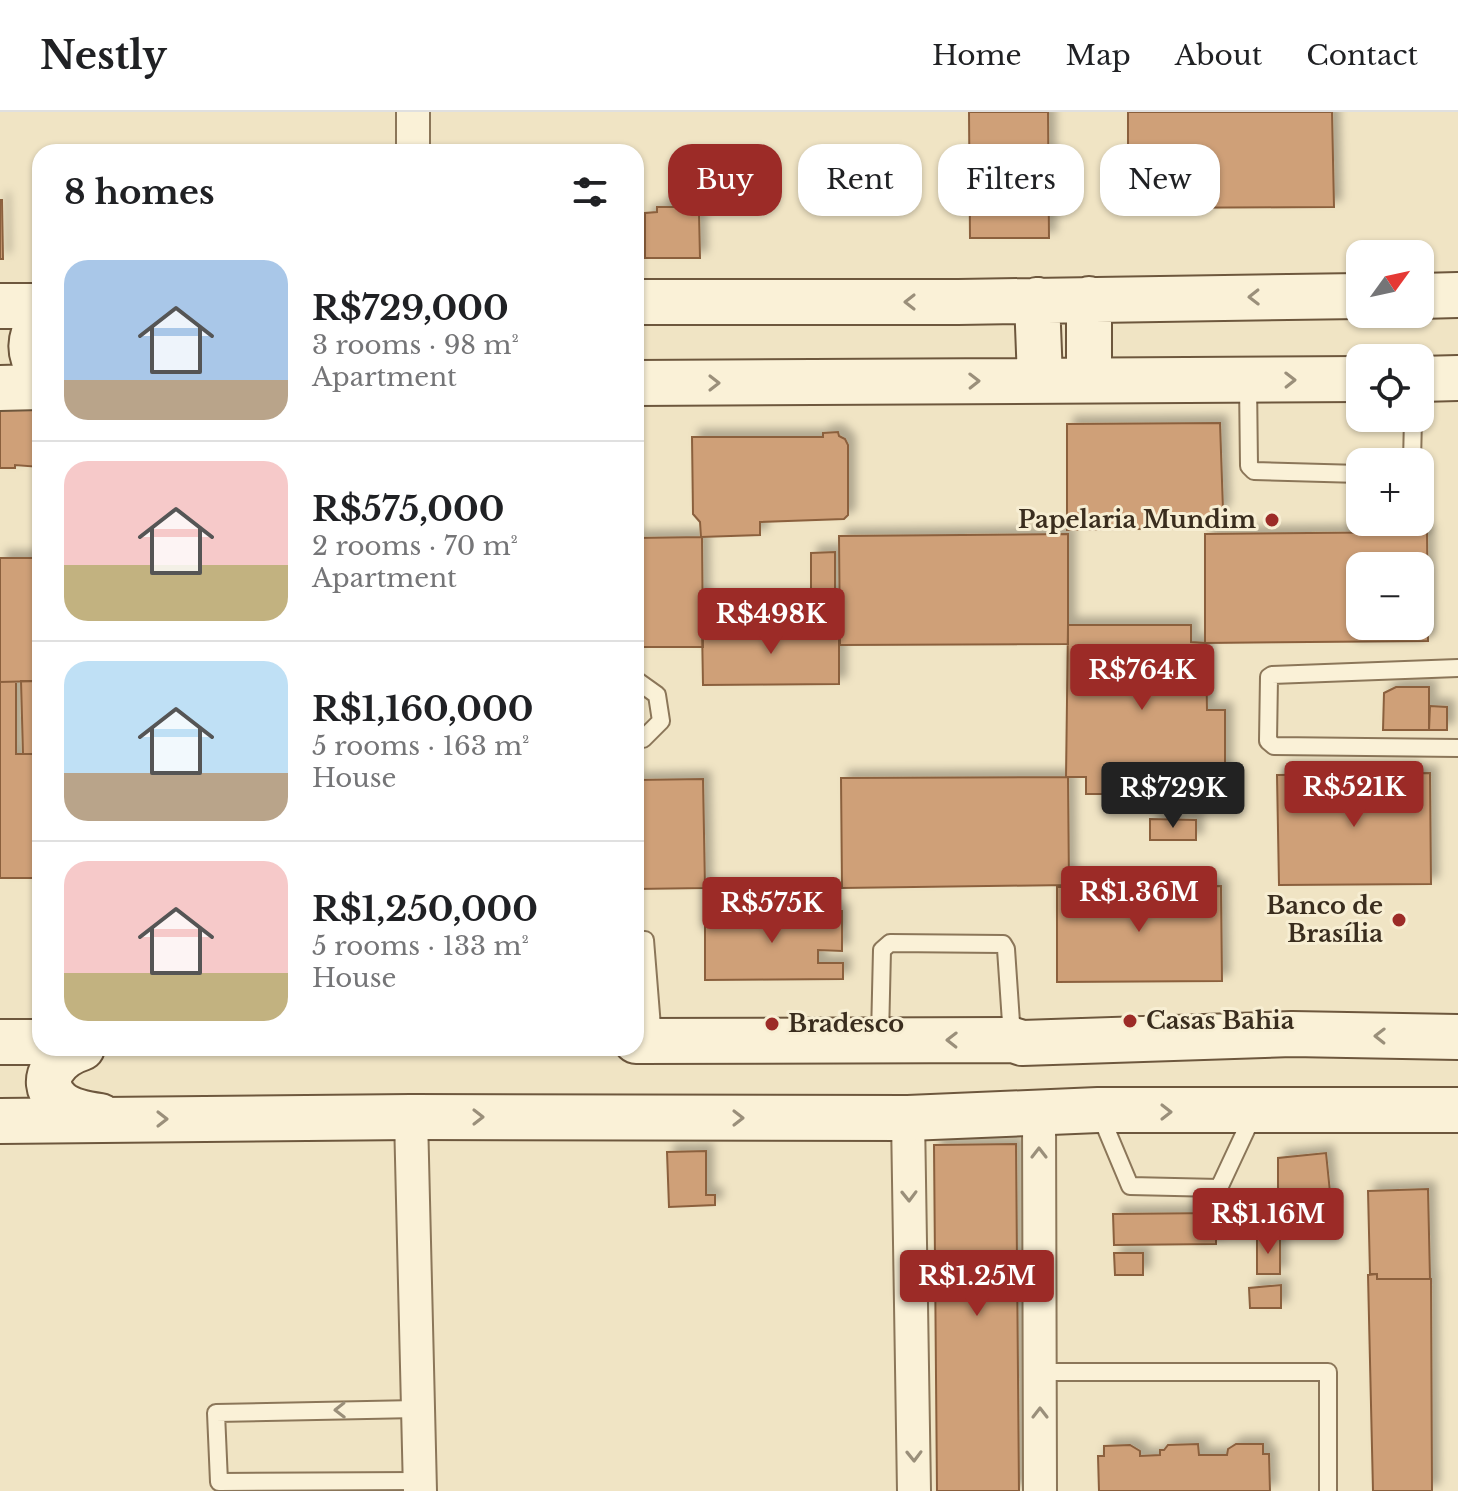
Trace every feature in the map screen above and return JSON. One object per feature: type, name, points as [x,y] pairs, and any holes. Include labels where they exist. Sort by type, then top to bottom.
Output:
[{"type":"main road","points":[[1434,296],[1458,295]]},
{"type":"main road","points":[[644,302],[958,302],[1346,296]]},
{"type":"main road","points":[[1089,299],[1089,380]]},
{"type":"main road","points":[[1037,300],[1040,379]]},
{"type":"main road","points":[[0,306],[32,306]]},
{"type":"main road","points":[[1434,379],[1458,378]]},
{"type":"main road","points":[[644,383],[1346,379]]},
{"type":"main road","points":[[0,388],[32,387]]},
{"type":"main road","points":[[645,1041],[1018,1041],[1292,1034],[1458,1037]]},
{"type":"main road","points":[[1097,1040],[1088,1056],[1087,1072],[1090,1093],[1098,1110]]},
{"type":"main road","points":[[1018,1041],[1035,1059],[1039,1112]]},
{"type":"main road","points":[[0,1042],[32,1042]]},
{"type":"main road","points":[[66,1056],[56,1061],[50,1081],[56,1099],[67,1108],[116,1119]]},
{"type":"main road","points":[[0,1121],[411,1117],[908,1118],[1098,1110],[1458,1110]]},
{"type":"street","points":[[413,112],[413,144]]},
{"type":"street","points":[[1039,1112],[1040,1491]]},
{"type":"street","points":[[411,1117],[420,1486]]},
{"type":"street","points":[[908,1118],[914,1491]]},
{"type":"lane","points":[[1248,380],[1249,466],[1254,471],[1346,474]]},
{"type":"lane","points":[[1458,668],[1272,675],[1269,677],[1268,741],[1274,746],[1458,748]]},
{"type":"lane","points":[[644,686],[657,695],[661,721],[644,738]]},
{"type":"lane","points":[[644,940],[645,1041]]},
{"type":"lane","points":[[880,1039],[882,950],[887,945],[997,943],[1003,944],[1006,949],[1018,1041]]},
{"type":"lane","points":[[1098,1110],[1130,1186],[1219,1188],[1255,1111]]},
{"type":"lane","points":[[1039,1372],[1328,1372],[1328,1491]]},
{"type":"lane","points":[[417,1409],[216,1413],[217,1444],[219,1482],[420,1486]]},
{"type":"building","points":[[969,112],[1048,112],[1048,144],[969,144]]},
{"type":"building","points":[[1128,112],[1332,112],[1334,207],[1220,208],[1220,144],[1128,144]]},
{"type":"building","points":[[2,200],[3,259],[0,259]]},
{"type":"building","points":[[657,207],[668,207],[668,216],[699,216],[700,258],[645,258],[645,213],[657,212]]},
{"type":"building","points":[[970,216],[1049,216],[1049,238],[970,238]]},
{"type":"building","points":[[0,407],[32,407],[32,466],[0,468]]},
{"type":"building","points":[[1220,423],[1223,510],[1203,528],[1067,530],[1067,424]]},
{"type":"building","points":[[838,432],[848,445],[848,515],[844,519],[760,522],[760,535],[701,537],[700,522],[693,514],[692,437],[823,437],[823,433]]},
{"type":"building","points":[[1346,533],[1346,536],[1427,536],[1427,552],[1346,552],[1346,640],[1428,641],[1205,643],[1205,534]]},
{"type":"building","points":[[1068,534],[1068,644],[840,645],[839,536]]},
{"type":"building","points":[[702,537],[703,647],[644,647],[644,538]]},
{"type":"building","points":[[835,552],[835,625],[811,625],[811,553]]},
{"type":"building","points":[[0,558],[32,558],[32,681],[0,682]]},
{"type":"building","points":[[1068,625],[1191,625],[1191,642],[1206,643],[1207,710],[1225,710],[1225,794],[1086,794],[1086,777],[1066,777]]},
{"type":"building","points":[[839,627],[839,684],[703,685],[702,628]]},
{"type":"building","points":[[21,681],[32,681],[32,754],[23,754]]},
{"type":"building","points":[[0,682],[16,682],[16,754],[32,754],[32,878],[0,878]]},
{"type":"building","points":[[1396,687],[1429,687],[1429,730],[1383,730],[1384,693]]},
{"type":"building","points":[[1430,706],[1447,707],[1447,730],[1429,730]]},
{"type":"building","points":[[1430,773],[1431,884],[1279,885],[1277,775]]},
{"type":"building","points":[[1068,777],[1069,885],[842,888],[841,778]]},
{"type":"building","points":[[703,779],[705,888],[644,889],[644,780]]},
{"type":"building","points":[[1150,819],[1196,820],[1196,840],[1150,840]]},
{"type":"building","points":[[1221,886],[1222,981],[1057,982],[1057,887]]},
{"type":"building","points":[[705,911],[842,911],[842,951],[818,950],[818,963],[843,963],[843,979],[705,980]]},
{"type":"building","points":[[1016,1144],[1019,1491],[937,1491],[934,1145]]},
{"type":"building","points":[[706,1151],[706,1195],[715,1195],[715,1205],[669,1207],[667,1152]]},
{"type":"building","points":[[1326,1153],[1331,1202],[1278,1207],[1278,1158]]},
{"type":"building","points":[[1428,1189],[1430,1279],[1377,1279],[1377,1274],[1370,1274],[1368,1191]]},
{"type":"building","points":[[1216,1213],[1216,1244],[1114,1245],[1113,1214]]},
{"type":"building","points":[[1257,1237],[1280,1238],[1280,1274],[1257,1274]]},
{"type":"building","points":[[1114,1253],[1143,1253],[1143,1275],[1115,1275]]},
{"type":"building","points":[[1377,1274],[1377,1279],[1431,1279],[1432,1491],[1373,1491],[1368,1275]]},
{"type":"building","points":[[1281,1285],[1281,1308],[1250,1308],[1249,1288]]},
{"type":"building","points":[[1198,1444],[1199,1455],[1227,1455],[1228,1449],[1236,1444],[1263,1444],[1263,1454],[1269,1454],[1270,1491],[1099,1491],[1098,1456],[1104,1456],[1104,1446],[1130,1445],[1140,1451],[1140,1456],[1160,1455],[1160,1450],[1168,1445]]},
{"type":"place","name":"Papelaria Mundim","points":[[1272,520]]},
{"type":"place","name":"Banco de Brasília","points":[[1399,920]]},
{"type":"place","name":"Casas Bahia","points":[[1130,1021]]},
{"type":"place","name":"Bradesco","points":[[772,1024]]}]
